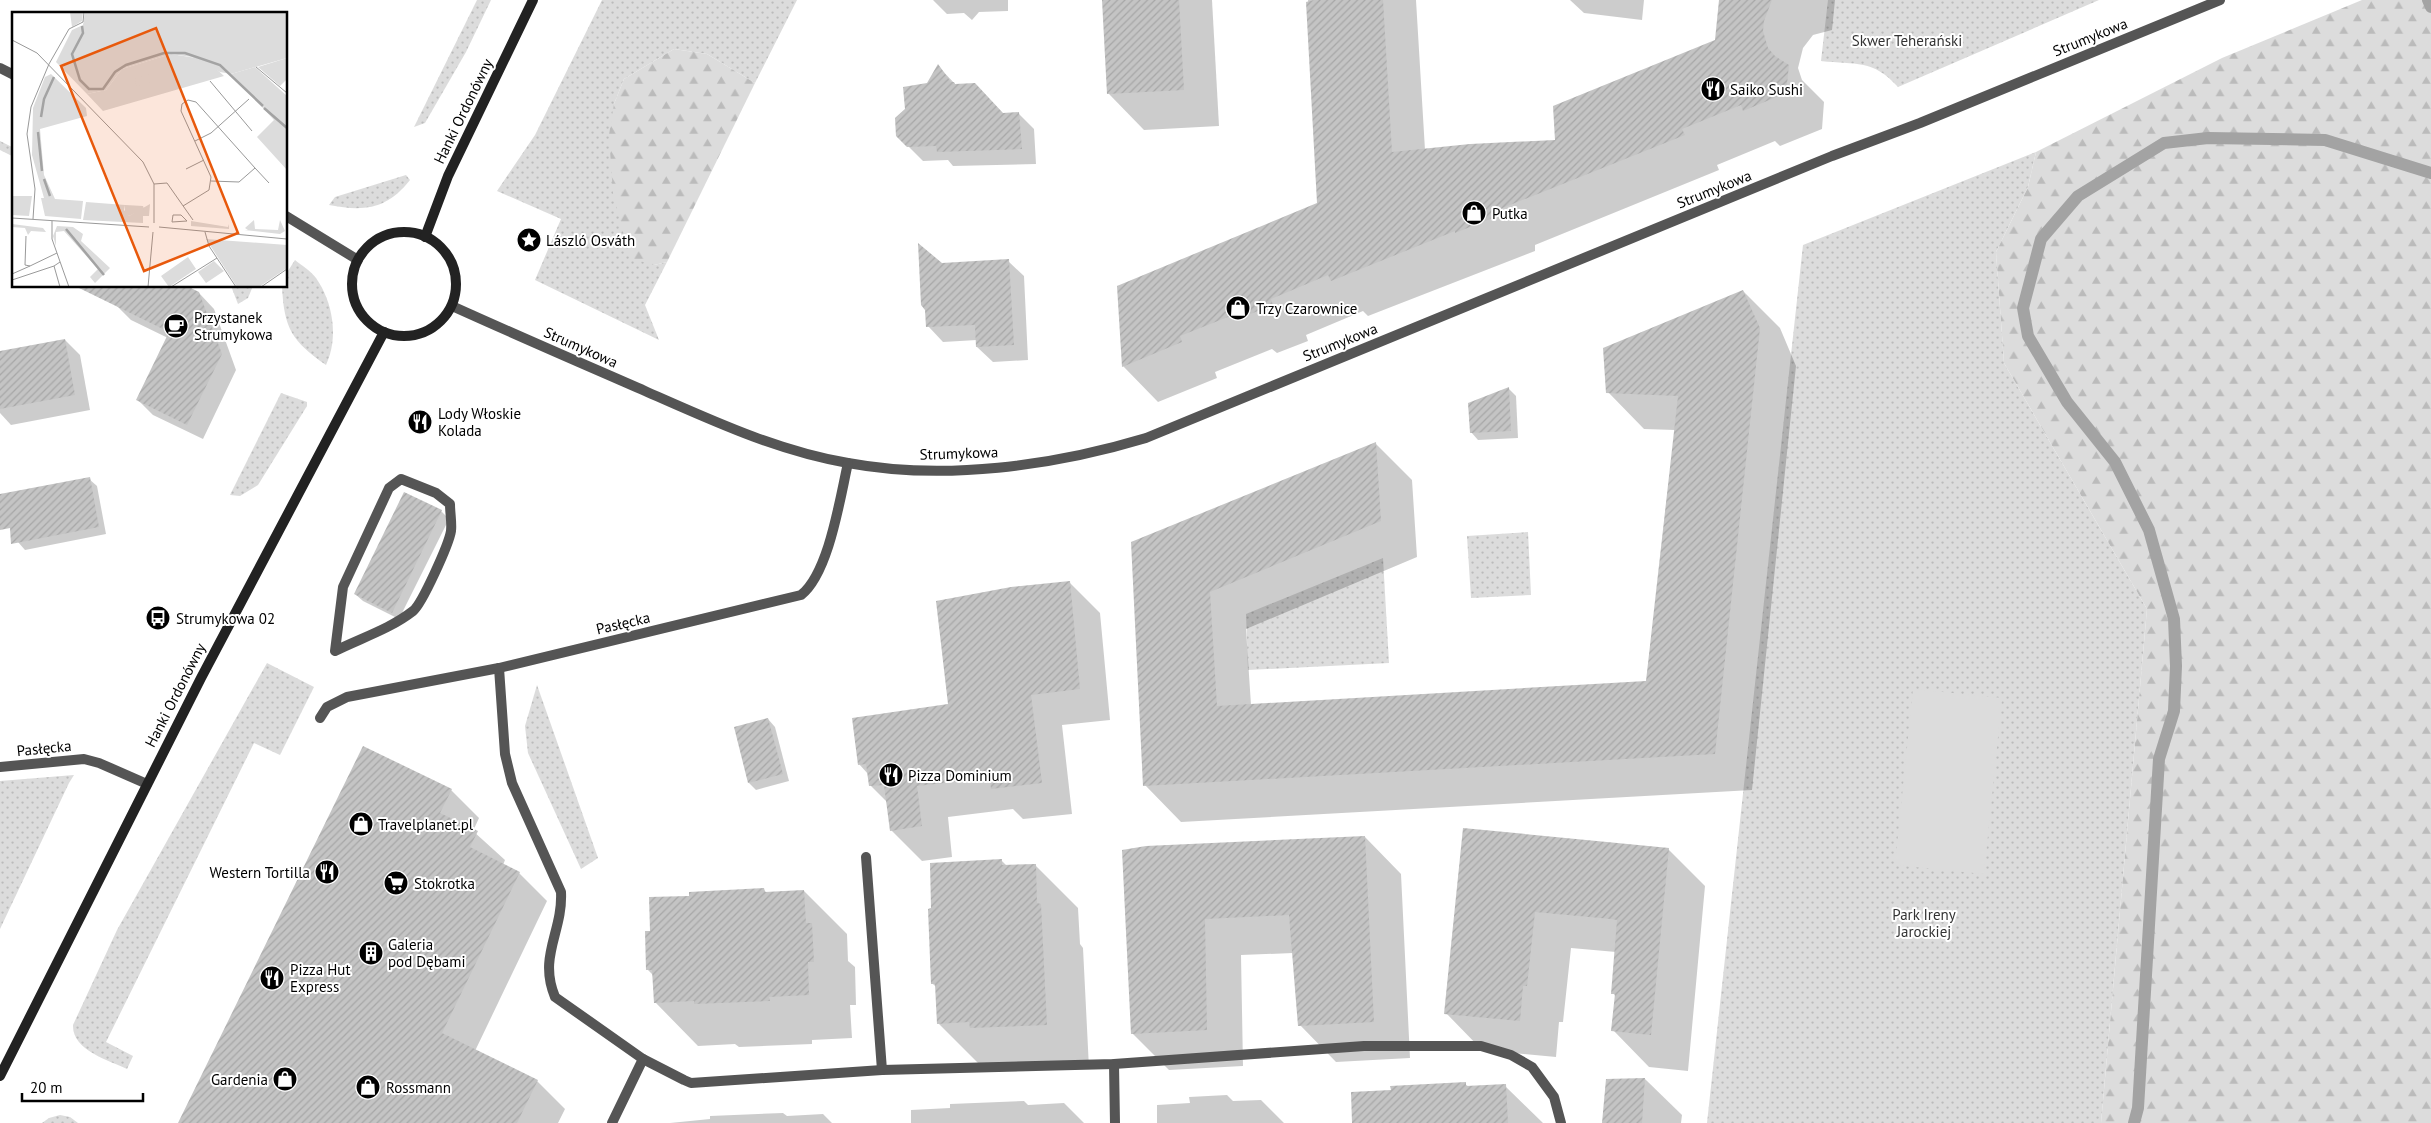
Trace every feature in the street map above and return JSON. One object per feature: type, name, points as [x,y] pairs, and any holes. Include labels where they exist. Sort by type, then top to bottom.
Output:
[{"type":"street","name":"Hanki Ordonówny","points":[[425,237],[448,176],[533,0]]},
{"type":"street","name":"Strumykowa","points":[[452,306],[733,430],[848,464],[919,470],[979,469],[1079,456],[1146,438],[1832,156],[1920,123],[2220,0]]},
{"type":"street","points":[[0,68],[12,74]]},
{"type":"street","points":[[288,217],[358,260]]},
{"type":"street","points":[[406,232],[425,237],[442,248],[453,266],[456,286],[452,306],[435,327],[423,333],[410,336],[384,332],[372,325],[362,315],[356,302],[353,288],[358,260],[370,245],[387,235],[406,232]]},
{"type":"street","name":"Hanki Ordonówny","points":[[0,1076],[201,678],[384,332]]},
{"type":"street","name":"Pasłęcka","points":[[320,718],[327,707],[347,697],[499,668],[801,595],[816,576],[824,557],[848,464]]},
{"type":"street","points":[[402,479],[436,493],[450,504],[451,532],[435,572],[416,609],[392,625],[364,636],[335,651],[343,587],[389,488],[402,479]]},
{"type":"street","points":[[499,668],[504,746],[512,783],[560,892],[561,905],[548,964],[551,986],[556,997],[643,1059],[691,1083],[882,1070],[1114,1064],[1364,1046],[1481,1046],[1511,1055],[1532,1067],[1554,1097],[1561,1123]]},
{"type":"street","name":"Pasłęcka","points":[[0,767],[84,759],[99,763],[147,784]]},
{"type":"street","points":[[866,857],[882,1070]]},
{"type":"street","points":[[612,1123],[643,1059]]},
{"type":"street","points":[[1114,1064],[1115,1123]]},
{"type":"green space","points":[[477,0],[491,0],[466,52],[425,123],[414,127]]},
{"type":"green space","points":[[602,0],[797,0],[755,83],[707,54],[674,49],[624,79],[614,104],[654,265],[667,262],[645,305],[659,340],[535,280],[561,219],[497,191],[535,135]]},
{"type":"green space","name":"Skwer Teherański","points":[[1828,0],[2099,0],[1898,87],[1889,78],[1872,68],[1863,65],[1821,61]]},
{"type":"green space","points":[[2362,0],[2431,0],[2431,1123],[2101,1123],[2147,609],[2004,363],[1996,252],[2028,187],[2036,152],[2222,58]]},
{"type":"green space","points":[[674,49],[707,54],[755,83],[667,262],[654,265],[630,258],[613,193],[609,135],[614,104],[624,79]]},
{"type":"green space","points":[[0,141],[12,147],[12,156],[0,150]]},
{"type":"green space","name":"Park Ireny Jarockiej","points":[[2036,152],[2028,187],[1996,252],[2004,363],[2147,609],[2101,1123],[1707,1123],[1803,245]]},
{"type":"green space","points":[[406,175],[410,180],[401,190],[393,197],[374,206],[354,208],[329,205],[335,197]]},
{"type":"green space","points":[[295,260],[316,278],[327,298],[333,332],[330,354],[326,365],[305,349],[292,333],[288,324],[282,288],[288,288],[288,271]]},
{"type":"green space","points":[[232,288],[252,288],[248,298],[238,304]]},
{"type":"green space","points":[[281,393],[307,402],[307,406],[258,485],[240,496],[230,495]]},
{"type":"green space","points":[[1528,532],[1531,595],[1471,598],[1467,536]]},
{"type":"green space","points":[[1383,558],[1389,663],[1248,670],[1246,614]]},
{"type":"green space","points":[[267,663],[314,687],[280,755],[254,743],[106,1042],[133,1056],[127,1069],[101,1058],[85,1048],[74,1034],[73,1025],[117,930]]},
{"type":"green space","points":[[537,685],[598,858],[581,869],[528,753],[525,726]]},
{"type":"green space","points":[[1913,689],[2002,698],[1984,874],[1895,865]]},
{"type":"green space","points":[[74,775],[69,783],[0,929],[0,781]]},
{"type":"green space","points":[[60,1115],[70,1117],[78,1123],[42,1123],[49,1118]]},
{"type":"building","points":[[1102,0],[1179,0],[1184,90],[1107,94]]},
{"type":"building","points":[[1314,0],[1383,0],[1392,152],[1470,144],[1555,140],[1553,106],[1715,40],[1719,0],[1772,0],[1764,21],[1763,31],[1768,48],[1775,56],[1789,65],[1786,93],[1743,111],[1741,105],[1682,129],[1685,135],[1500,209],[1500,215],[1331,281],[1328,275],[1271,299],[1273,305],[1240,318],[1238,313],[1180,336],[1182,342],[1122,367],[1117,286],[1317,203],[1306,2]]},
{"type":"building","points":[[938,64],[951,82],[955,84],[975,83],[1003,113],[1019,112],[1022,149],[937,152],[936,146],[907,147],[896,136],[895,118],[905,109],[903,87],[927,83]]},
{"type":"building","points":[[918,243],[942,263],[1009,259],[1014,345],[976,347],[975,325],[926,327],[925,310],[921,305]]},
{"type":"building","points":[[79,288],[191,288],[199,292],[222,354],[187,425],[136,400],[169,332]]},
{"type":"building","points":[[1743,290],[1760,328],[1715,754],[1143,786],[1131,542],[1376,442],[1381,521],[1210,592],[1217,706],[1646,681],[1678,396],[1606,393],[1603,348]]},
{"type":"building","points":[[65,339],[75,395],[0,409],[0,351]]},
{"type":"building","points":[[1509,387],[1511,431],[1470,433],[1468,403]]},
{"type":"building","points":[[90,477],[99,527],[11,544],[10,528],[0,530],[0,494]]},
{"type":"building","points":[[404,492],[442,510],[392,613],[354,594]]},
{"type":"building","points":[[1070,581],[1080,689],[1031,695],[1042,783],[991,789],[990,778],[917,786],[922,826],[890,831],[884,785],[869,786],[866,764],[858,765],[852,718],[948,704],[936,601],[1011,587]]},
{"type":"building","points":[[768,718],[783,774],[748,783],[734,727]]},
{"type":"building","name":"Galeria pod Dębami","points":[[363,746],[452,789],[440,813],[478,831],[470,847],[520,872],[442,1033],[538,1080],[517,1123],[178,1123]]},
{"type":"building","points":[[1463,828],[1669,848],[1651,1035],[1611,1031],[1615,994],[1611,994],[1617,920],[1611,919],[1535,912],[1527,986],[1523,986],[1520,1021],[1444,1014]]},
{"type":"building","points":[[1365,836],[1374,1022],[1298,1026],[1289,915],[1205,919],[1207,1030],[1131,1034],[1122,850],[1146,846]]},
{"type":"building","points":[[1002,859],[1002,865],[1036,864],[1037,903],[1041,904],[1047,1025],[970,1028],[969,1022],[937,1024],[935,984],[931,984],[928,909],[931,908],[930,863]]},
{"type":"building","points":[[764,888],[765,892],[804,890],[806,923],[812,923],[814,962],[808,962],[809,995],[769,997],[770,1001],[694,1004],[694,1001],[654,1003],[652,970],[646,970],[645,931],[650,931],[649,897],[689,896],[689,892]]},
{"type":"building","points":[[1645,1078],[1642,1123],[1602,1123],[1606,1079]]},
{"type":"building","points":[[1466,1082],[1466,1086],[1506,1084],[1508,1123],[1352,1123],[1351,1092],[1391,1090],[1390,1086]]},
{"type":"waterway","points":[[2428,0],[2431,7]]},
{"type":"waterway","points":[[2134,1123],[2138,1108],[2159,759],[2174,711],[2176,666],[2174,619],[2149,530],[2115,462],[2067,402],[2028,336],[2023,308],[2041,239],[2078,196],[2164,143],[2208,138],[2325,140],[2431,173]]},
{"type":"place","name":"Saiko Sushi","points":[[1713,89]]},
{"type":"place","name":"Putka","points":[[1474,213]]},
{"type":"place","name":"László Osváth","points":[[529,240]]},
{"type":"place","name":"Trzy Czarownice","points":[[1238,308]]},
{"type":"place","name":"Przystanek Strumykowa","points":[[176,326]]},
{"type":"place","name":"Lody Włoskie Kolada","points":[[420,422]]},
{"type":"place","name":"Strumykowa 02","points":[[158,618]]},
{"type":"place","name":"Pizza Dominium","points":[[891,775]]},
{"type":"place","name":"Travelplanet.pl","points":[[361,824]]},
{"type":"place","name":"Western Tortilla","points":[[327,872]]},
{"type":"place","name":"Stokrotka","points":[[396,883]]},
{"type":"place","name":"Galeria pod Dębami","points":[[371,953]]},
{"type":"place","name":"Pizza Hut Express","points":[[272,978]]},
{"type":"place","name":"Gardenia","points":[[285,1079]]},
{"type":"place","name":"Rossmann","points":[[368,1087]]}]
